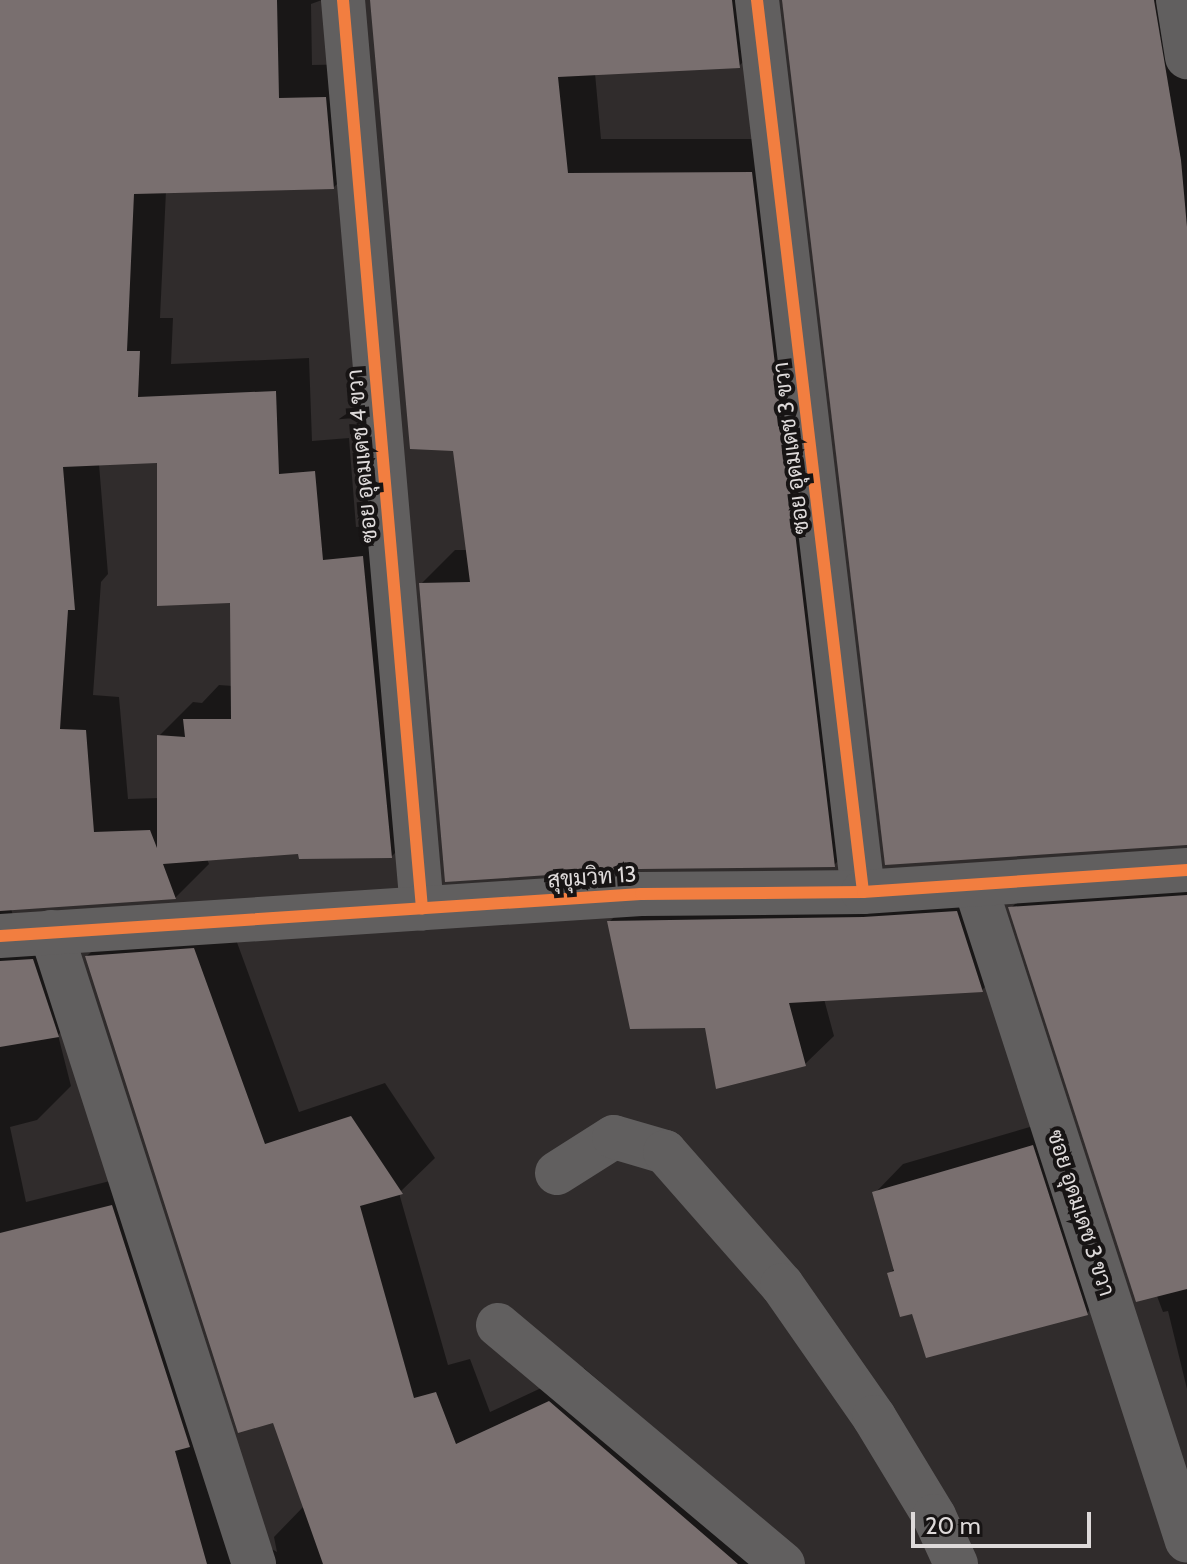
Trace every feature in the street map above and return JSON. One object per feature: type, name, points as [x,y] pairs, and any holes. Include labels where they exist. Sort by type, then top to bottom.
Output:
[{"type":"street","name":"ซอย อุดมเดช 4 ขวา","points":[[343,0],[422,909]]},
{"type":"street","name":"ซอย อุดมเดช 3 ขวา","points":[[757,0],[863,892]]},
{"type":"street","points":[[1178,0],[1187,57]]},
{"type":"street","name":"สุขุมวิท 13","points":[[0,936],[641,894],[863,892],[1187,870]]},
{"type":"street","name":"ซอย อุดมเดช 3 ขวา","points":[[975,885],[1187,1541]]},
{"type":"street","points":[[51,932],[254,1564]]},
{"type":"street","points":[[557,1173],[614,1137],[665,1152],[782,1285],[874,1417],[934,1516],[956,1564]]},
{"type":"street","points":[[498,1325],[783,1564]]},
{"type":"building","points":[[0,0],[277,0],[279,98],[326,97],[334,189],[134,194],[127,351],[140,351],[138,397],[276,391],[279,474],[315,471],[323,560],[363,556],[392,858],[299,859],[298,854],[163,864],[176,899],[0,911]],"holes":[[[157,463],[157,606],[230,603],[231,719],[183,719],[185,737],[157,735],[157,848],[150,830],[94,832],[86,730],[60,729],[68,610],[75,610],[63,467]]]},
{"type":"building","points":[[370,0],[732,0],[740,68],[558,77],[568,173],[752,172],[835,867],[639,869],[445,882],[419,583],[470,582],[453,451],[410,449]]},
{"type":"building","points":[[782,0],[1154,0],[1181,160],[1187,227],[1187,845],[885,865]]},
{"type":"building","points":[[1187,895],[1187,1289],[1136,1302],[1008,907]]},
{"type":"building","points":[[957,911],[983,992],[789,1003],[806,1066],[716,1089],[705,1028],[630,1029],[607,921],[863,917]]},
{"type":"building","points":[[194,948],[265,1144],[351,1116],[403,1194],[360,1206],[414,1398],[436,1392],[456,1444],[549,1401],[738,1564],[323,1564],[273,1423],[238,1433],[85,956]]},
{"type":"building","points":[[33,959],[59,1037],[0,1047],[0,961]]},
{"type":"building","points":[[1033,1145],[1088,1315],[926,1358],[912,1314],[900,1317],[887,1273],[894,1271],[872,1192]]},
{"type":"building","points":[[112,1205],[190,1447],[175,1451],[207,1564],[0,1564],[0,1233]]},
{"type":"cycle path","points":[[343,0],[422,909]]},
{"type":"cycle path","points":[[757,0],[863,892]]},
{"type":"cycle path","points":[[0,936],[641,894],[863,892],[1187,870]]}]
